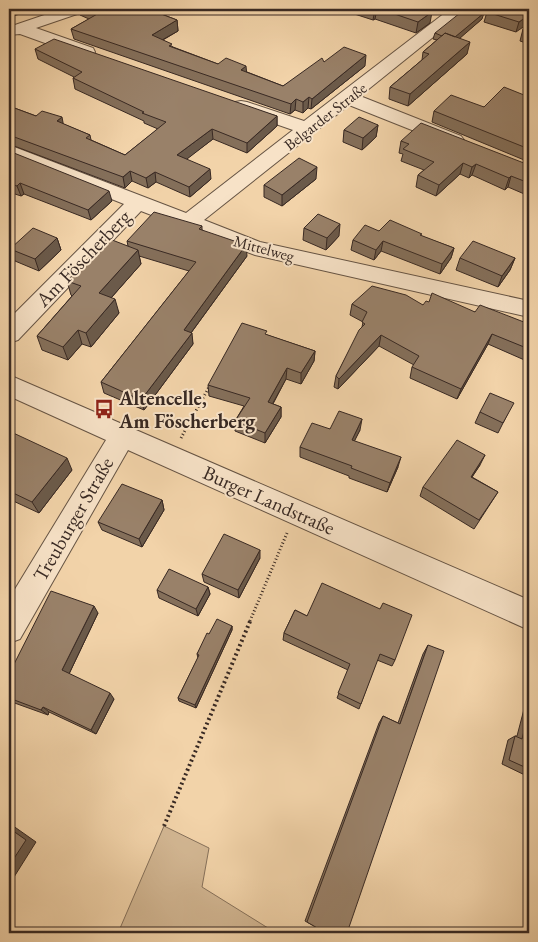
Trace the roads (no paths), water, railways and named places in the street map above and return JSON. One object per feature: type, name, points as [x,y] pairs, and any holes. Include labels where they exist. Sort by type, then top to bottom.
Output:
[{"type":"street","points":[[14,30],[77,9]]},
{"type":"street","name":"Belgarder Straße","points":[[189,222],[348,98],[437,17],[460,9]]},
{"type":"street","points":[[14,30],[103,57]]},
{"type":"street","points":[[348,98],[475,149]]},
{"type":"street","points":[[224,100],[308,129]]},
{"type":"street","name":"Mittelweg","points":[[9,151],[255,248],[529,309]]},
{"type":"street","name":"Am Föscherberg","points":[[9,334],[137,203]]},
{"type":"street","name":"Burger Landstraße","points":[[9,385],[529,615]]},
{"type":"street","name":"Treuburger Straße","points":[[9,628],[122,436]]},
{"type":"place","name":"Altencelle, Am Föscherberg","points":[[104,409]]}]
